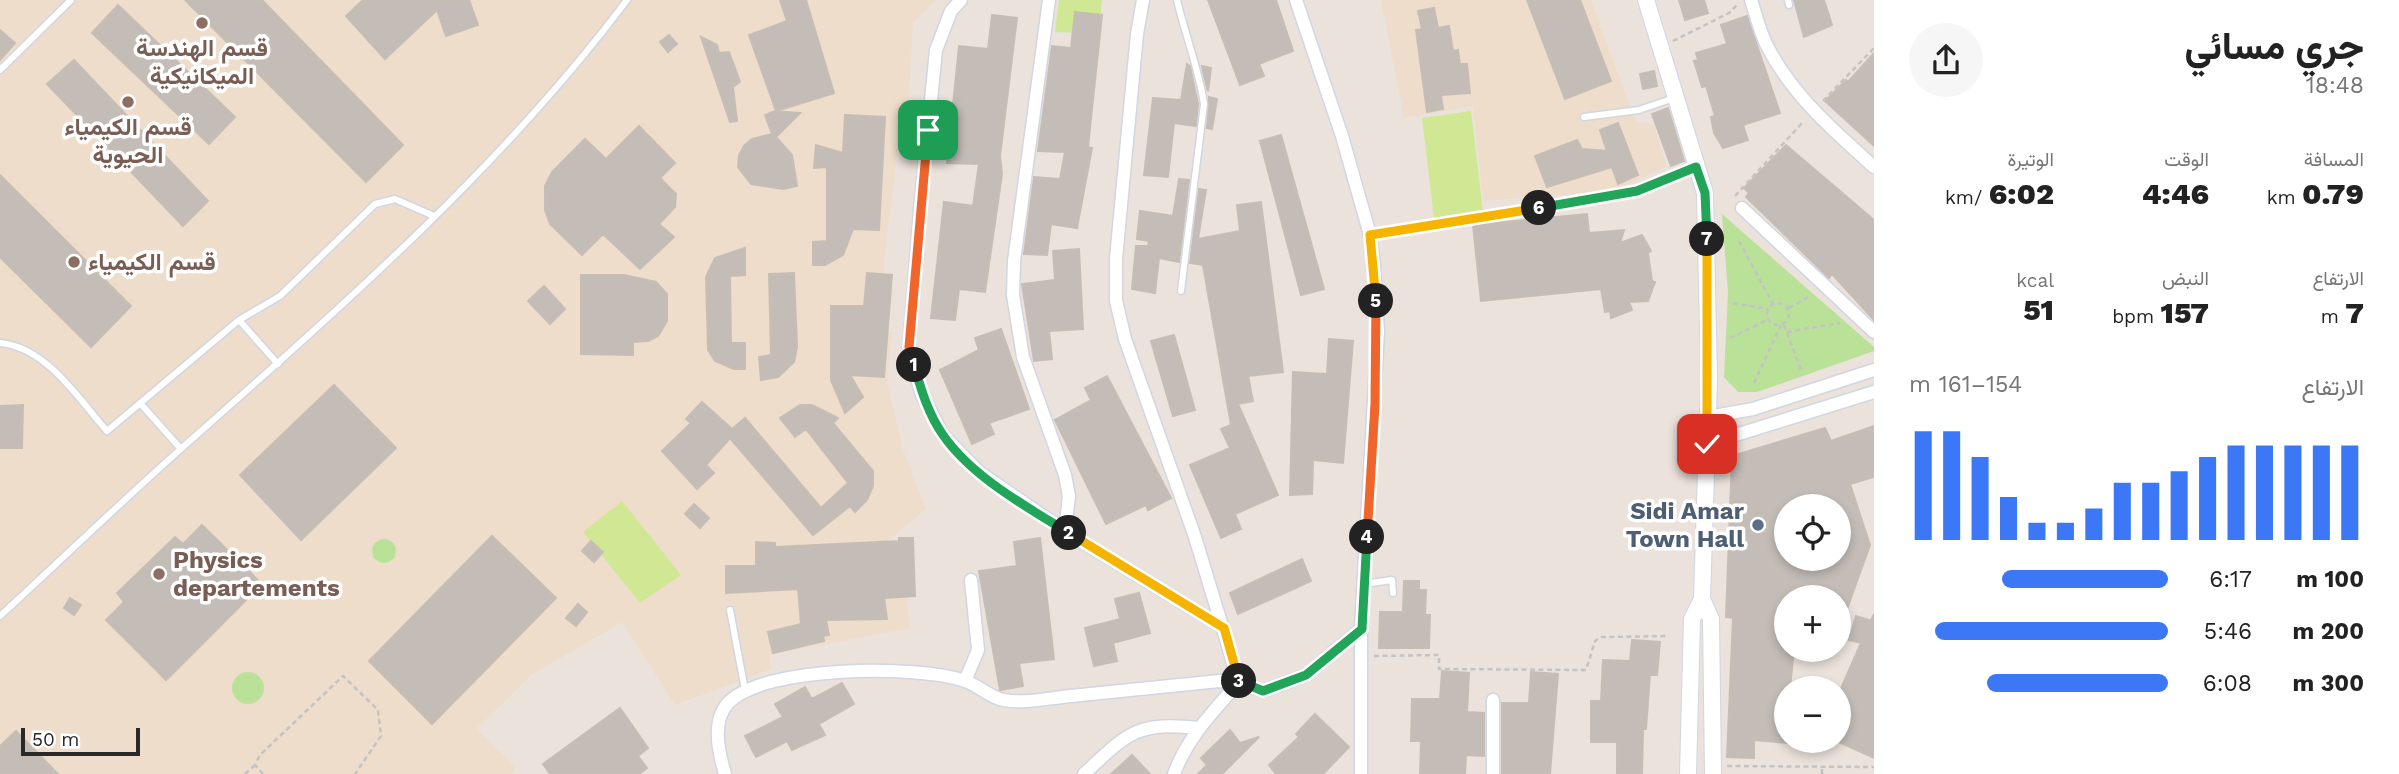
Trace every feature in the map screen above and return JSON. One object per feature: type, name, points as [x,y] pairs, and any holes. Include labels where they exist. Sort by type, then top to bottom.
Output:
[{"type":"street","points":[[961,0],[951,10],[936,50],[909,347],[922,395],[943,435],[979,472],[1065,531],[1224,628]]},
{"type":"street","points":[[1049,0],[1014,261],[1013,295],[1023,357],[1065,475],[1069,495],[1065,531]]},
{"type":"street","points":[[1143,0],[1137,34],[1116,259],[1116,301],[1125,339],[1195,537],[1239,682]]},
{"type":"street","points":[[1296,0],[1311,37],[1370,235],[1378,331],[1362,629],[1361,774]]},
{"type":"street","points":[[1646,0],[1705,193],[1708,417],[1702,599],[1692,619],[1688,774]]},
{"type":"street","points":[[1751,0],[1767,45],[1788,80],[1813,111],[1874,167]]},
{"type":"street","points":[[1737,203],[1874,332]]},
{"type":"street","points":[[1708,417],[1753,409],[1874,370]]},
{"type":"street","points":[[1707,444],[1874,392]]},
{"type":"street","points":[[965,681],[978,650],[971,580]]},
{"type":"street","points":[[1702,599],[1711,619],[1713,770]]},
{"type":"street","points":[[725,774],[720,756],[718,727],[727,704],[745,690],[841,671],[907,670],[965,681],[1002,700],[1219,681],[1239,682],[1263,691],[1306,675],[1362,629]]},
{"type":"street","points":[[1174,774],[1183,751],[1198,728],[1239,682]]},
{"type":"street","points":[[1493,700],[1493,774]]},
{"type":"street","points":[[1084,774],[1117,743],[1138,730],[1162,724],[1198,728]]},
{"type":"lane","points":[[0,70],[71,0]]},
{"type":"lane","points":[[0,616],[181,449],[278,364],[434,216],[592,46],[627,0]]},
{"type":"lane","points":[[1177,0],[1185,37],[1201,80],[1204,104],[1181,291]]},
{"type":"lane","points":[[1584,117],[1639,110],[1676,98]]},
{"type":"lane","points":[[1370,235],[1637,191],[1696,167]]},
{"type":"lane","points":[[0,343],[25,348],[42,360],[107,430],[239,320],[280,296],[375,204],[395,199],[434,216]]},
{"type":"lane","points":[[239,320],[278,364]]},
{"type":"lane","points":[[140,403],[181,449]]},
{"type":"lane","points":[[1364,584],[1392,580],[1392,593]]},
{"type":"lane","points":[[730,610],[745,690]]},
{"type":"path","points":[[1661,47],[1730,13],[1744,0]]},
{"type":"path","points":[[1737,203],[1813,111],[1874,48]]},
{"type":"path","points":[[1739,241],[1773,304]]},
{"type":"path","points":[[1787,309],[1810,296]]},
{"type":"path","points":[[1733,303],[1768,309]]},
{"type":"path","points":[[1754,383],[1782,325],[1789,317],[1787,309],[1783,304],[1773,304],[1768,309],[1767,320]]},
{"type":"path","points":[[1730,338],[1767,320],[1782,325],[1801,370]]},
{"type":"path","points":[[1787,332],[1840,323]]},
{"type":"path","points":[[1361,656],[1439,655],[1439,669],[1586,670],[1595,641],[1601,637],[1669,636]]},
{"type":"path","points":[[245,774],[255,765],[260,755],[343,676],[378,710],[381,736],[355,774]]},
{"type":"path","points":[[255,765],[263,774]]},
{"type":"path","points":[[1822,766],[1822,774]]},
{"type":"path","points":[[1713,770],[1874,767]]},
{"type":"shaded area","points":[[0,0],[937,0],[913,22],[908,111],[896,121],[900,132],[884,262],[882,328],[892,333],[887,382],[903,450],[926,509],[886,542],[899,542],[910,628],[769,655],[771,669],[675,705],[622,622],[531,675],[476,729],[516,767],[511,774],[0,774]]},
{"type":"shaded area","points":[[1381,0],[1591,0],[1637,122],[1654,125],[1666,166],[1617,190],[1483,201],[1473,106],[1404,118]]},
{"type":"green space","points":[[1059,0],[1102,0],[1098,34],[1055,32]]},
{"type":"green space","points":[[1471,111],[1483,212],[1434,219],[1422,118]]},
{"type":"green space","points":[[1722,214],[1874,347],[1874,351],[1757,392],[1738,392],[1724,377],[1728,292]]},
{"type":"green space","points":[[622,501],[681,575],[640,603],[583,532]]},
{"type":"green space","points":[[384,539],[393,542],[396,551],[393,560],[384,563],[375,560],[372,551],[375,542]]},
{"type":"green space","points":[[248,672],[259,677],[264,688],[259,699],[248,704],[237,699],[232,688],[237,677]]},
{"type":"building","points":[[185,0],[262,0],[403,145],[366,182]]},
{"type":"building","points":[[363,0],[469,0],[478,25],[446,36],[437,10],[385,59],[346,16]]},
{"type":"building","points":[[780,0],[806,0],[834,93],[776,111],[749,35],[787,21]]},
{"type":"building","points":[[1208,0],[1276,0],[1293,51],[1259,64],[1264,76],[1240,85]]},
{"type":"building","points":[[1527,0],[1580,0],[1611,81],[1565,99]]},
{"type":"building","points":[[1679,0],[1704,0],[1708,13],[1685,20]]},
{"type":"building","points":[[1794,0],[1824,0],[1832,25],[1804,37]]},
{"type":"building","points":[[118,5],[235,117],[209,144],[92,33]]},
{"type":"building","points":[[1434,8],[1438,28],[1449,26],[1453,51],[1458,50],[1460,64],[1467,64],[1470,93],[1441,95],[1443,109],[1427,112],[1416,30],[1422,29],[1418,11]]},
{"type":"building","points":[[1075,12],[1102,15],[1088,147],[1092,148],[1077,228],[1051,224],[1047,255],[1024,254],[1034,177],[1060,179],[1065,152],[1038,151],[1052,46],[1071,48]]},
{"type":"building","points":[[992,15],[1017,18],[1000,156],[1002,174],[985,292],[959,289],[955,320],[931,318],[944,202],[973,206],[979,164],[947,163],[959,46],[988,49]]},
{"type":"building","points":[[1747,16],[1780,113],[1743,125],[1748,140],[1723,148],[1714,133],[1711,117],[1715,116],[1706,86],[1702,87],[1694,61],[1698,60],[1696,53],[1727,44],[1721,25]]},
{"type":"building","points":[[0,30],[15,43],[0,60]]},
{"type":"building","points":[[669,35],[677,44],[668,52],[660,42]]},
{"type":"building","points":[[701,37],[717,45],[719,53],[729,52],[740,82],[733,87],[737,121],[730,122]]},
{"type":"building","points":[[1874,53],[1874,146],[1825,101],[1846,80],[1848,82]]},
{"type":"building","points":[[74,60],[208,201],[183,226],[47,84]]},
{"type":"building","points":[[1187,64],[1190,66],[1198,104],[1196,126],[1174,123],[1168,177],[1144,175],[1153,98],[1181,100]]},
{"type":"building","points":[[1202,66],[1211,68],[1208,91],[1204,76]]},
{"type":"building","points":[[1654,71],[1657,86],[1643,89],[1640,74]]},
{"type":"building","points":[[1209,97],[1217,99],[1212,129],[1207,128]]},
{"type":"building","points":[[1668,108],[1684,161],[1671,166],[1652,114]]},
{"type":"building","points":[[775,111],[800,113],[776,137],[792,155],[797,186],[783,189],[751,184],[738,167],[739,155],[744,146],[752,139],[772,134],[765,115]]},
{"type":"building","points":[[845,115],[885,117],[879,230],[853,229],[843,255],[825,265],[813,265],[813,242],[827,241],[827,167],[814,168],[816,145],[843,153]]},
{"type":"building","points":[[1618,123],[1638,175],[1618,184],[1612,167],[1547,187],[1535,156],[1577,140],[1582,149],[1607,151],[1600,130]]},
{"type":"building","points":[[639,126],[675,163],[660,178],[676,194],[675,207],[659,224],[674,237],[640,269],[603,234],[582,255],[550,224],[545,210],[545,186],[552,172],[585,139],[606,159]]},
{"type":"building","points":[[1281,135],[1324,289],[1301,295],[1260,141]]},
{"type":"building","points":[[1786,145],[1874,220],[1874,320],[1832,274],[1829,278],[1746,197],[1749,193],[1744,188]]},
{"type":"building","points":[[0,175],[131,306],[91,347],[0,257]]},
{"type":"building","points":[[1179,179],[1189,180],[1179,262],[1159,258],[1155,293],[1132,289],[1136,246],[1148,246],[1149,241],[1137,239],[1140,211],[1173,216]]},
{"type":"building","points":[[1199,189],[1206,190],[1198,239],[1240,231],[1237,205],[1261,202],[1283,372],[1248,376],[1253,401],[1238,404],[1278,495],[1235,514],[1241,529],[1221,538],[1190,465],[1230,448],[1221,429],[1231,425],[1203,265],[1190,263]]},
{"type":"building","points":[[1587,214],[1589,233],[1624,230],[1620,243],[1642,235],[1651,251],[1648,253],[1652,281],[1655,282],[1648,301],[1629,302],[1632,310],[1611,318],[1610,311],[1605,312],[1601,289],[1481,301],[1473,225]]},
{"type":"building","points":[[745,248],[745,275],[730,276],[731,343],[745,343],[745,369],[734,369],[715,361],[708,350],[706,277],[715,258]]},
{"type":"building","points":[[1079,249],[1083,329],[1049,331],[1052,359],[1034,361],[1022,284],[1055,280],[1053,251]]},
{"type":"building","points":[[794,273],[797,347],[794,362],[778,377],[761,380],[759,357],[771,355],[769,274]]},
{"type":"building","points":[[867,273],[892,275],[884,377],[850,375],[863,397],[845,413],[831,380],[831,306],[864,306]]},
{"type":"building","points":[[581,275],[624,275],[656,282],[667,294],[667,321],[658,336],[648,341],[633,342],[633,355],[581,354]]},
{"type":"building","points":[[544,286],[565,309],[550,324],[528,301]]},
{"type":"building","points":[[1001,329],[1029,409],[989,423],[994,434],[972,444],[940,370],[979,350],[975,338]]},
{"type":"building","points":[[1174,335],[1195,410],[1173,416],[1151,341]]},
{"type":"building","points":[[1329,339],[1353,341],[1343,463],[1313,460],[1312,494],[1290,495],[1293,372],[1327,374]]},
{"type":"building","points":[[1107,376],[1171,498],[1148,510],[1146,505],[1106,524],[1055,420],[1091,400],[1085,388]]},
{"type":"building","points":[[334,385],[396,448],[301,540],[240,475]]},
{"type":"building","points":[[702,402],[732,429],[745,418],[821,508],[848,483],[806,429],[795,437],[780,418],[800,405],[812,405],[838,418],[833,423],[873,471],[873,486],[867,500],[855,512],[850,506],[813,535],[730,438],[706,465],[714,473],[697,489],[662,451],[691,423],[686,419]]},
{"type":"building","points":[[23,405],[22,448],[0,448],[0,406]]},
{"type":"building","name":"Sidi Amar Town Hall","points":[[1874,426],[1874,477],[1850,484],[1870,545],[1851,598],[1851,585],[1774,585],[1774,662],[1793,662],[1791,676],[1774,676],[1774,742],[1754,740],[1754,758],[1727,757],[1733,618],[1726,617],[1732,456],[1825,428],[1831,441]]},
{"type":"building","points":[[694,504],[709,518],[700,528],[685,514]]},
{"type":"building","points":[[202,525],[262,584],[166,680],[106,620],[124,602],[117,593],[175,537],[183,544]]},
{"type":"building","points":[[492,536],[556,598],[432,724],[369,661]]},
{"type":"building","points":[[899,538],[913,538],[915,596],[884,598],[887,619],[826,620],[829,635],[823,636],[824,641],[773,653],[768,632],[801,624],[798,589],[726,593],[726,566],[756,566],[756,542],[775,543],[775,547],[899,541]]},
{"type":"building","points":[[1040,538],[1054,659],[1019,663],[1023,686],[1000,690],[979,571],[1017,566],[1014,542]]},
{"type":"building","points":[[591,541],[603,552],[594,562],[582,551]]},
{"type":"building","points":[[1302,559],[1311,581],[1238,614],[1230,593]]},
{"type":"building","points":[[1404,581],[1419,581],[1419,590],[1426,590],[1425,615],[1430,615],[1429,648],[1379,648],[1380,612],[1403,612]]},
{"type":"building","points":[[1139,593],[1150,633],[1113,643],[1117,661],[1094,666],[1085,628],[1120,619],[1115,599]]},
{"type":"building","points":[[70,598],[81,605],[74,615],[64,608]]},
{"type":"building","points":[[578,604],[587,612],[576,626],[566,618]]},
{"type":"building","points":[[1874,614],[1874,758],[1851,747],[1851,676],[1846,676],[1861,643],[1851,640],[1856,616],[1869,620],[1868,627]]},
{"type":"building","points":[[1632,640],[1660,642],[1657,675],[1650,675],[1646,729],[1643,729],[1642,774],[1617,774],[1617,742],[1591,742],[1591,701],[1601,701],[1603,660],[1630,661]]},
{"type":"building","points":[[1442,671],[1469,673],[1467,712],[1484,713],[1484,756],[1466,755],[1465,774],[1420,774],[1421,741],[1411,741],[1412,699],[1440,699]]},
{"type":"building","points":[[1531,672],[1558,674],[1550,774],[1502,774],[1502,703],[1529,703]]},
{"type":"building","points":[[842,683],[854,704],[819,724],[825,735],[792,750],[787,741],[756,757],[745,736],[783,717],[775,704],[805,687],[812,699]]},
{"type":"building","points":[[620,708],[648,748],[638,756],[647,768],[639,774],[550,774],[543,764]]},
{"type":"building","points":[[1315,714],[1349,747],[1323,774],[1276,774],[1269,765],[1299,737],[1296,734]]},
{"type":"building","points":[[1230,730],[1240,743],[1259,737],[1222,774],[1198,774],[1207,765],[1201,758]]},
{"type":"building","points":[[16,731],[58,774],[0,774],[0,746]]},
{"type":"building","points":[[1132,755],[1150,774],[1111,774]]},
{"type":"place","name":"قسم الهندسة الميكانيكية","points":[[202,23]]},
{"type":"place","name":"قسم الكيمياء الحيوية","points":[[128,102]]},
{"type":"place","name":"قسم الكيمياء","points":[[74,262]]},
{"type":"place","name":"Sidi Amar Town Hall","points":[[1758,525]]},
{"type":"place","name":"Physics departements","points":[[159,574]]},
{"type":"route","points":[[928,130],[909,347],[922,395],[943,435],[979,472],[1065,531],[1224,628],[1239,682],[1263,691],[1306,675],[1328,660],[1362,629],[1378,331],[1370,235],[1637,191],[1696,167],[1705,193],[1709,378],[1707,444]]}]
